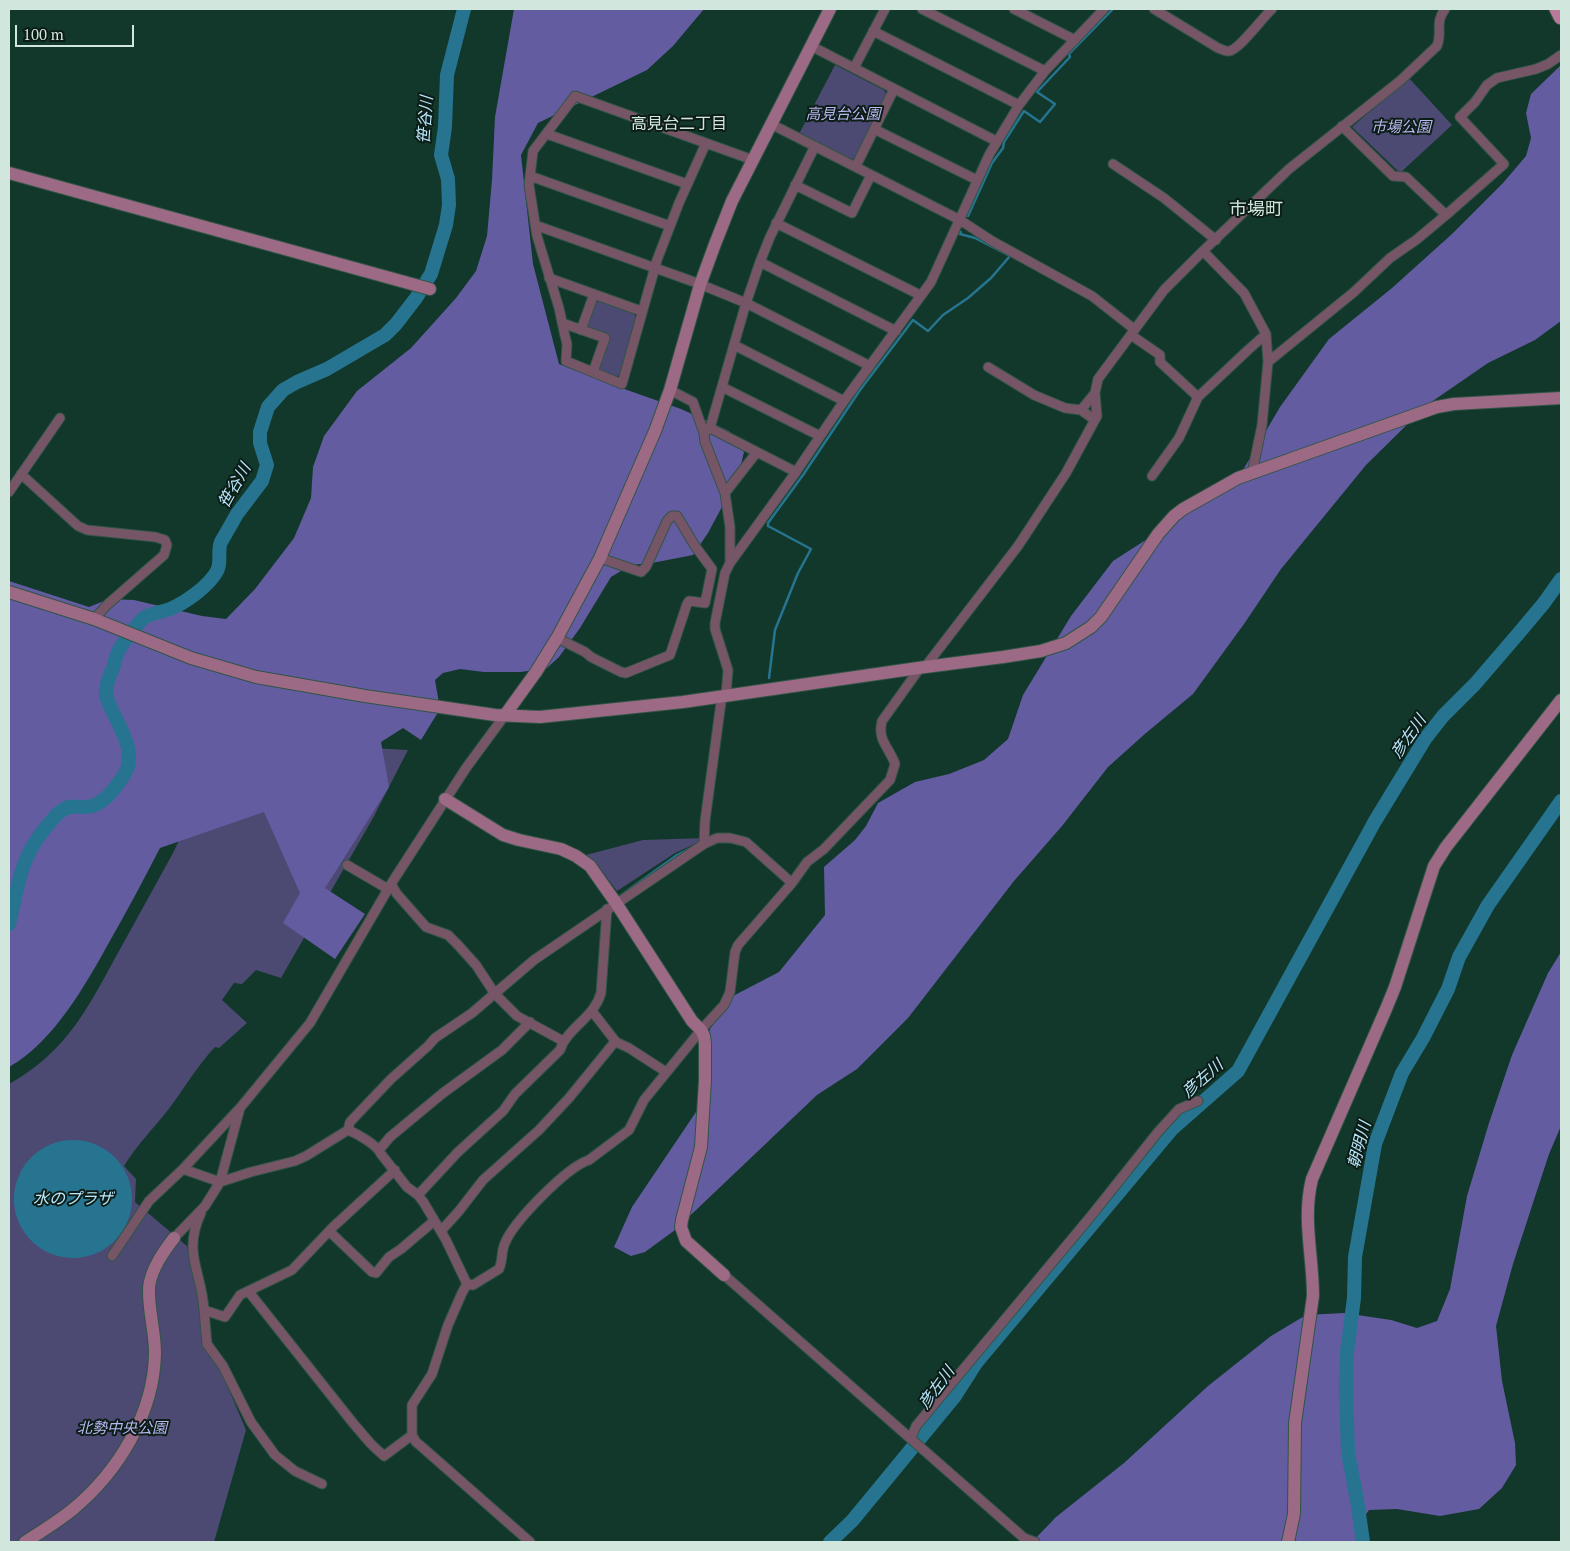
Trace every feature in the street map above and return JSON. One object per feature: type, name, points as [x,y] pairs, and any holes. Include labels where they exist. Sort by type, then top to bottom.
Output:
[{"type":"main road","points":[[1557,9],[1561,17]]},
{"type":"street","points":[[112,1256],[149,1201],[183,1169],[240,1108],[310,1024],[389,887],[445,799],[536,672],[557,638],[600,558],[644,458],[670,390],[700,285],[732,201],[830,9]]},
{"type":"street","points":[[854,68],[885,9]]},
{"type":"street","points":[[922,9],[1045,71]]},
{"type":"street","points":[[1014,9],[1075,40]]},
{"type":"street","points":[[704,844],[705,821],[728,670],[715,629],[725,573],[730,563],[796,472],[844,401],[931,282],[996,141],[1019,105],[1045,71],[1104,9]]},
{"type":"street","points":[[1154,9],[1218,48],[1228,52],[1232,51],[1254,31],[1261,19],[1272,9]]},
{"type":"street","points":[[467,1284],[473,1284],[499,1269],[504,1244],[527,1211],[569,1173],[626,1134],[644,1100],[724,1005],[730,992],[735,952],[738,945],[792,883],[807,862],[824,849],[890,780],[896,764],[881,737],[882,721],[922,667],[1018,546],[1066,473],[1097,416],[1095,393],[1098,379],[1164,290],[1289,169],[1401,80],[1437,46],[1439,41],[1438,22],[1445,9]]},
{"type":"street","points":[[873,31],[1019,105]]},
{"type":"street","points":[[811,46],[996,141]]},
{"type":"street","points":[[1268,362],[1354,292],[1390,258],[1416,240],[1446,215],[1504,164],[1460,117],[1475,102],[1487,85],[1497,78],[1536,69],[1548,64],[1561,55]]},
{"type":"street","points":[[856,166],[894,89]]},
{"type":"street","points":[[706,143],[687,184],[654,268],[622,384],[566,361],[567,344],[537,236],[529,185],[533,151],[575,96],[706,143],[753,160]]},
{"type":"street","points":[[771,124],[960,220],[992,241],[1092,296],[1160,355],[1160,362],[1198,397]]},
{"type":"street","points":[[1342,126],[1393,176],[1406,177],[1446,215]]},
{"type":"street","points":[[874,129],[977,180]]},
{"type":"street","points":[[547,134],[687,184]]},
{"type":"street","points":[[730,563],[730,526],[725,493],[705,442],[707,431],[760,262],[776,223],[814,146]]},
{"type":"street","points":[[1114,164],[1164,198],[1216,240]]},
{"type":"street","points":[[9,173],[424,287]]},
{"type":"street","points":[[795,185],[852,213],[871,175]]},
{"type":"street","points":[[530,176],[670,226]]},
{"type":"street","points":[[776,223],[920,295]]},
{"type":"street","points":[[535,225],[746,303],[870,366]]},
{"type":"street","points":[[1203,251],[1244,293],[1266,334],[1268,362],[1262,426],[1252,472]]},
{"type":"street","points":[[760,262],[896,331]]},
{"type":"street","points":[[549,278],[641,311]]},
{"type":"street","points":[[581,330],[594,294]]},
{"type":"street","points":[[562,322],[605,338],[593,372]]},
{"type":"street","points":[[1152,476],[1180,438],[1198,397],[1266,334]]},
{"type":"street","points":[[734,345],[844,401]]},
{"type":"street","points":[[988,367],[1034,395],[1065,408],[1081,410],[1095,420]]},
{"type":"street","points":[[722,387],[820,436]]},
{"type":"street","points":[[670,390],[693,402],[707,431],[757,452],[796,472]]},
{"type":"street","points":[[1081,410],[1095,393]]},
{"type":"street","points":[[9,592],[117,627],[191,658],[256,677],[384,699],[495,715],[540,717],[683,702],[1041,651],[1066,643],[1101,617],[1152,542],[1174,516],[1252,472],[1437,407],[1454,404],[1561,398]]},
{"type":"street","points":[[9,492],[60,418]]},
{"type":"street","points":[[725,493],[757,452]]},
{"type":"street","points":[[21,474],[71,522],[78,526],[87,530],[155,537],[165,540],[167,545],[164,555],[108,604],[94,619]]},
{"type":"street","points":[[557,638],[621,672],[630,672],[670,655],[689,601],[705,603],[712,569],[695,546],[677,516],[672,516],[667,521],[644,571],[637,572],[600,558]]},
{"type":"street","points":[[1288,1542],[1294,1514],[1296,1423],[1313,1296],[1307,1218],[1308,1196],[1312,1178],[1394,987],[1434,866],[1446,847],[1561,700]]},
{"type":"street","points":[[445,799],[503,835],[562,848],[590,866],[611,906],[692,1021],[701,1030],[706,1044],[701,1147],[682,1220],[681,1227],[686,1241],[911,1438],[1022,1540],[1035,1542]]},
{"type":"street","points":[[183,1169],[220,1182],[295,1161],[337,1138],[348,1130],[350,1122],[391,1078],[440,1034],[472,1013],[534,960],[704,844],[717,838],[730,838],[746,842],[792,883]]},
{"type":"street","points":[[347,865],[389,887],[426,927],[448,935],[476,965],[495,994],[517,1016],[564,1041]]},
{"type":"street","points":[[418,1195],[458,1152],[504,1111],[515,1094],[560,1050],[564,1041],[592,1011],[600,993],[611,906]]},
{"type":"street","points":[[592,1011],[616,1042],[629,1048],[666,1072]]},
{"type":"street","points":[[379,1150],[390,1137],[443,1093],[502,1050],[530,1022]]},
{"type":"street","points":[[441,1231],[483,1180],[540,1130],[616,1042]]},
{"type":"street","points":[[911,1438],[916,1426],[1091,1216],[1158,1132],[1179,1109],[1198,1101]]},
{"type":"street","points":[[240,1108],[220,1182],[196,1224],[192,1248],[204,1299],[206,1344],[223,1366],[251,1422],[275,1454],[295,1471],[322,1484]]},
{"type":"street","points":[[348,1130],[356,1133],[379,1150],[407,1187],[418,1195],[441,1231],[467,1284]]},
{"type":"street","points":[[204,1310],[225,1317],[240,1295],[292,1270],[329,1231],[394,1170]]},
{"type":"street","points":[[25,1542],[72,1510],[94,1489],[126,1448],[135,1432],[149,1395],[153,1373],[154,1333],[149,1291],[151,1280],[160,1256],[174,1238],[205,1206]]},
{"type":"street","points":[[329,1231],[372,1272],[376,1273],[389,1257],[434,1221]]},
{"type":"street","points":[[467,1284],[448,1325],[432,1374],[412,1405],[412,1435],[416,1442],[530,1542]]},
{"type":"street","points":[[249,1292],[353,1424],[378,1451],[384,1456],[412,1435]]},
{"type":"green space","name":"高見台公園","points":[[835,65],[884,90],[887,95],[855,158],[850,160],[799,134]]},
{"type":"green space","name":"市場公園","points":[[1409,78],[1452,125],[1400,173],[1352,127]]},
{"type":"green space","points":[[594,298],[633,312],[636,317],[620,375],[614,377],[597,370],[608,337],[585,329]]},
{"type":"green space","name":"北勢中央公園","points":[[372,748],[408,750],[373,818],[281,978],[256,970],[242,984],[234,983],[222,1000],[247,1023],[219,1048],[215,1047],[208,1054],[168,1110],[124,1166],[136,1179],[135,1202],[187,1246],[200,1309],[220,1368],[246,1430],[214,1542],[9,1542],[9,1084],[47,1057],[62,1042],[86,1009],[183,832]]},
{"type":"green space","points":[[705,838],[675,853],[617,891],[601,870],[586,855],[643,840]]},
{"type":"shaded area","points":[[514,9],[704,9],[673,46],[647,70],[538,123],[521,155],[533,264],[559,364],[681,409],[729,431],[744,452],[738,477],[708,533],[693,555],[631,565],[611,577],[580,628],[559,657],[547,668],[521,672],[484,672],[460,669],[443,673],[435,680],[440,709],[421,740],[403,728],[381,742],[389,787],[325,888],[365,914],[335,959],[283,923],[300,893],[264,812],[160,848],[130,905],[68,1011],[40,1043],[9,1067],[9,581],[89,607],[109,599],[134,600],[202,616],[226,619],[255,589],[294,538],[311,498],[313,467],[324,436],[357,391],[411,348],[456,298],[476,271],[487,236],[495,117]]},
{"type":"shaded area","points":[[1561,65],[1561,321],[1535,340],[1488,363],[1427,405],[1366,465],[1281,569],[1193,694],[1108,767],[1062,826],[1014,881],[908,1018],[857,1069],[817,1095],[675,1230],[645,1252],[631,1256],[614,1247],[632,1207],[698,1109],[700,1063],[710,1029],[733,996],[779,972],[825,915],[824,867],[855,840],[866,826],[878,803],[915,782],[949,774],[984,760],[1008,739],[1023,695],[1071,616],[1113,561],[1158,532],[1243,470],[1280,407],[1329,339],[1392,288],[1452,234],[1503,183],[1526,156],[1531,138],[1526,113],[1531,94]]},
{"type":"shaded area","points":[[1561,952],[1561,1126],[1549,1154],[1513,1264],[1496,1326],[1502,1381],[1515,1443],[1516,1465],[1502,1488],[1479,1509],[1440,1516],[1397,1509],[1369,1510],[1360,1523],[1359,1542],[1032,1542],[1056,1517],[1124,1463],[1208,1386],[1271,1336],[1306,1315],[1344,1313],[1391,1320],[1417,1328],[1437,1321],[1450,1289],[1467,1196],[1489,1123],[1512,1055],[1548,973]]},
{"type":"water","name":"水のプラザ","points":[[73,1140],[96,1144],[115,1157],[128,1176],[132,1199],[128,1222],[115,1241],[96,1254],[73,1258],[50,1254],[31,1241],[18,1222],[14,1199],[18,1176],[31,1157],[50,1144]]},
{"type":"waterway","name":"笹谷川","points":[[9,924],[25,861],[47,826],[65,808],[97,804],[112,791],[124,775],[128,767],[129,758],[126,741],[106,697],[108,682],[117,654],[127,638],[145,617],[183,603],[203,588],[217,571],[221,542],[237,514],[262,481],[267,465],[260,443],[260,432],[268,407],[283,390],[327,369],[385,335],[416,298],[431,274],[446,225],[449,205],[448,179],[441,155],[445,127],[447,75],[464,9]]},
{"type":"waterway","points":[[968,216],[992,163],[1003,148],[1004,142],[1024,111],[1040,122],[1055,104],[1037,92],[1070,57],[1069,54],[1113,9]]},
{"type":"waterway","points":[[769,678],[775,630],[798,573],[811,549],[768,526],[768,523],[860,390],[913,320],[928,331],[943,315],[968,298],[991,278],[1010,256],[975,238],[960,234],[961,232]]},
{"type":"waterway","name":"彦左川","points":[[830,1542],[852,1521],[955,1396],[976,1363],[1172,1129],[1238,1071],[1375,821],[1425,739],[1443,716],[1475,684],[1518,634],[1561,579]]},
{"type":"waterway","name":"朝明川","points":[[1363,1542],[1348,1453],[1347,1352],[1354,1298],[1355,1257],[1375,1144],[1402,1073],[1423,1038],[1448,989],[1459,957],[1488,905],[1561,801]]},
{"type":"waterway","points":[[620,896],[677,855],[691,848]]},
{"type":"district","name":"高見台二丁目","points":[[679,124]]},
{"type":"district","name":"市場町","points":[[1256,210]]}]
